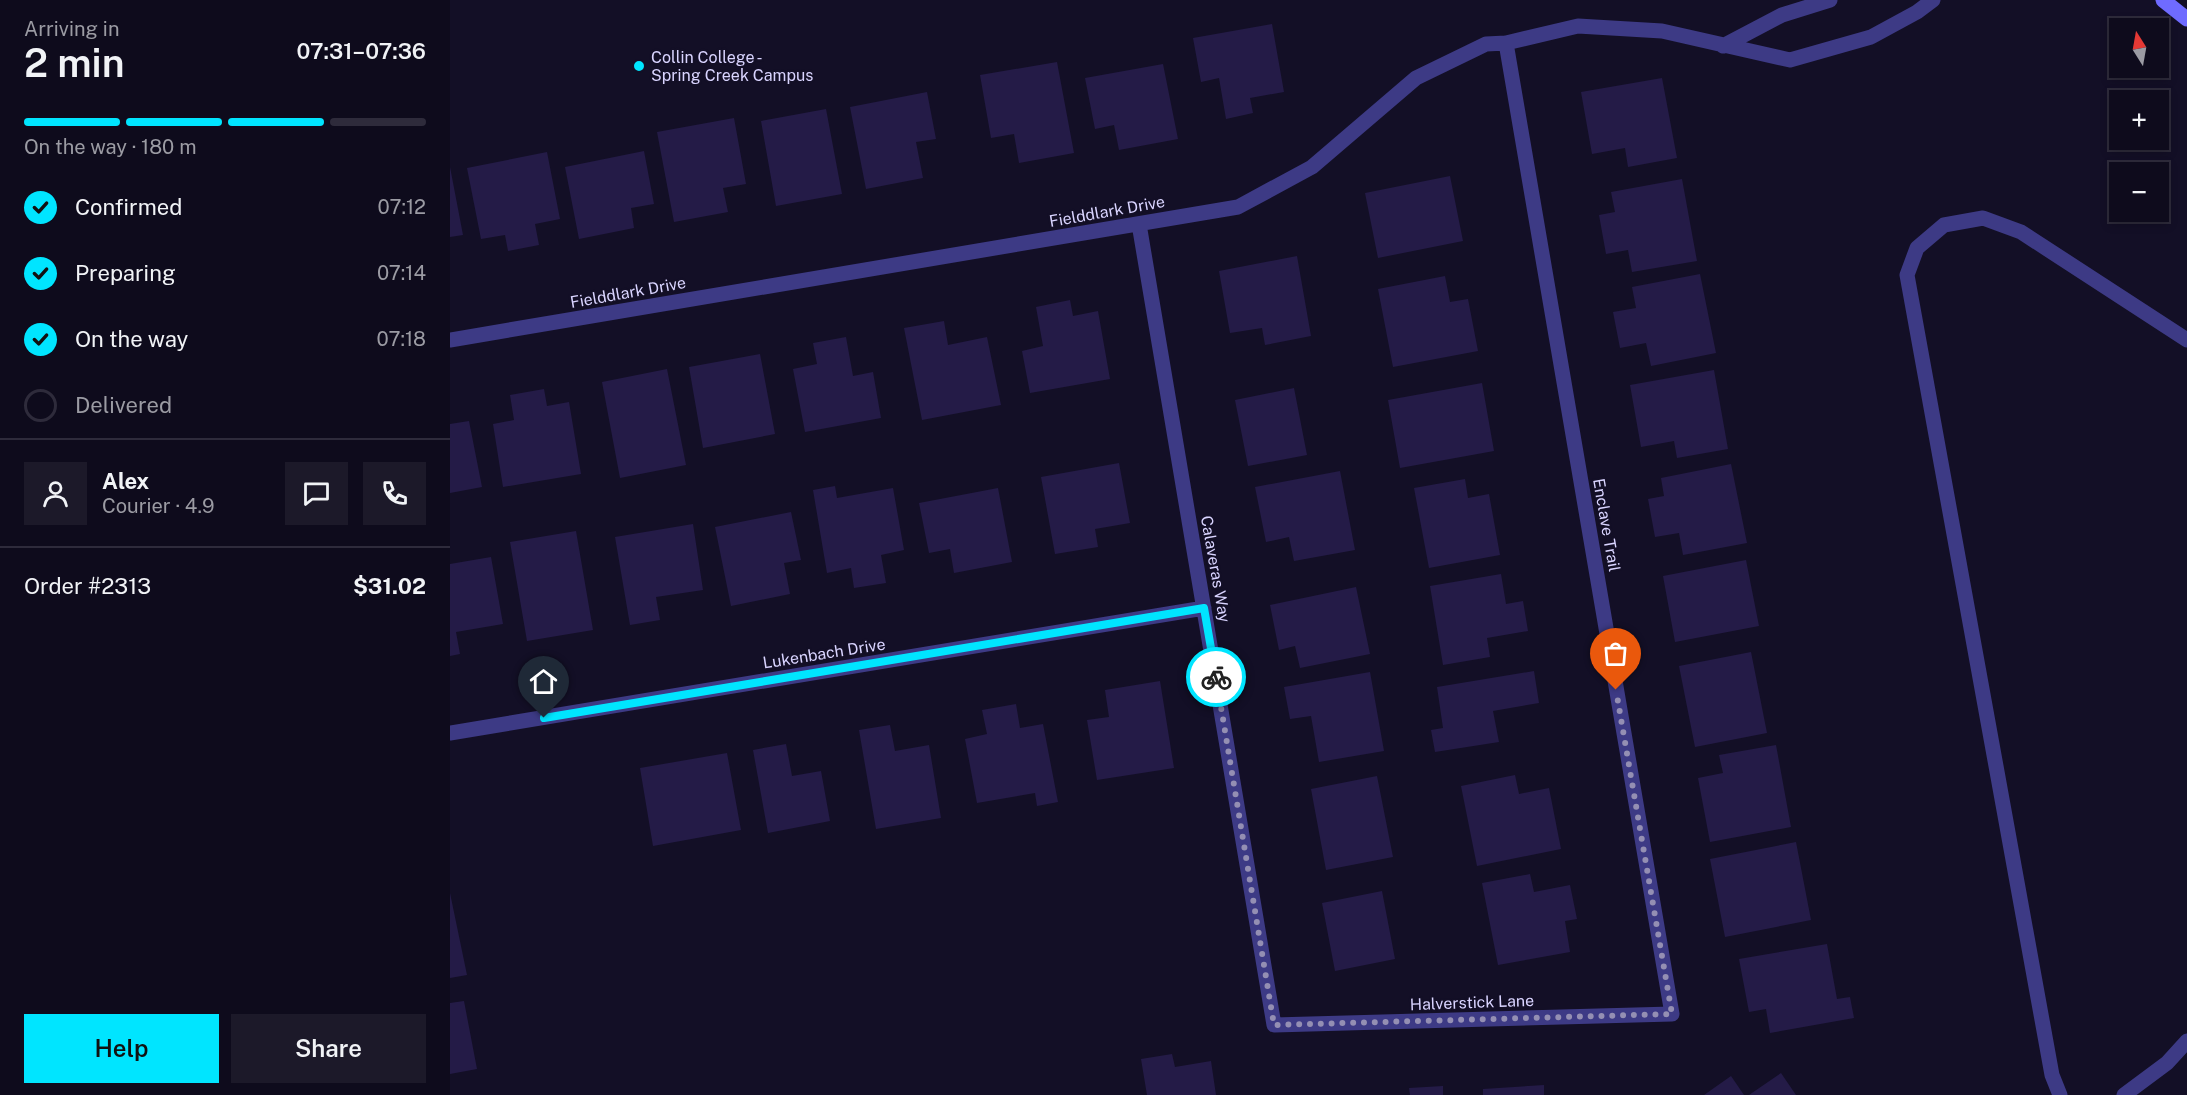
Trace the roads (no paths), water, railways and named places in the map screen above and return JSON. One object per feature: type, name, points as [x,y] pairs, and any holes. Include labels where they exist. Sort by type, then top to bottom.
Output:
[{"type":"main road","points":[[2163,0],[2187,19]]},
{"type":"street","points":[[1723,46],[1782,15],[1830,0]]},
{"type":"street","name":"Fielddlark Drive","points":[[450,340],[1239,207],[1312,167],[1416,78],[1486,44],[1506,42],[1578,26],[1662,31],[1790,60],[1870,38],[1917,12],[1933,0]]},
{"type":"street","name":"Enclave Trail","points":[[1506,42],[1672,1014]]},
{"type":"street","points":[[2060,1095],[2052,1076],[1907,275],[1917,248],[1944,225],[1983,218],[2021,232],[2187,340]]},
{"type":"street","name":"Calaveras Way","points":[[1139,224],[1274,1025]]},
{"type":"street","name":"Lukenbach Drive","points":[[450,733],[1204,608]]},
{"type":"street","name":"Halverstick Lane","points":[[1274,1025],[1672,1014]]},
{"type":"street","points":[[2124,1095],[2167,1063],[2187,1041]]},
{"type":"place","name":"Collin College - Spring Creek Campus","points":[[639,66]]}]
